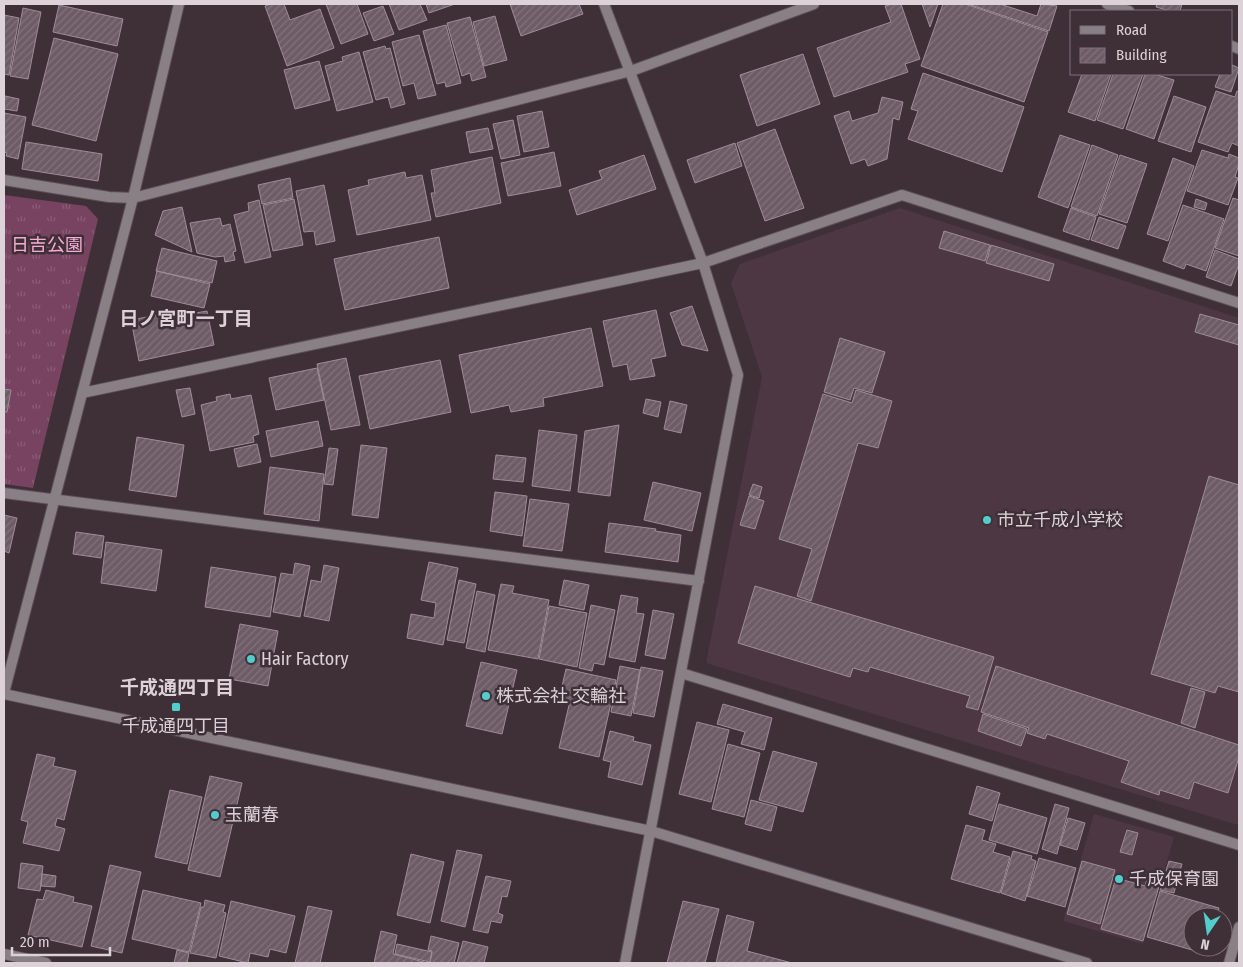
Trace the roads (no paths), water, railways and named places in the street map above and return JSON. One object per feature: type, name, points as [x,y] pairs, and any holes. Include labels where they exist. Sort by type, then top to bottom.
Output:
[{"type":"street","points":[[179,4],[133,198],[4,693],[650,831],[1087,963]]},
{"type":"street","points":[[604,4],[631,70],[704,264],[738,376],[625,963]]},
{"type":"street","points":[[4,180],[108,197],[133,198],[631,70],[814,4]]},
{"type":"street","points":[[1107,4],[1126,10]]},
{"type":"street","points":[[82,393],[704,264],[902,195],[1239,303]]},
{"type":"street","points":[[4,493],[698,581]]},
{"type":"street","points":[[681,674],[1239,845]]},
{"type":"street","points":[[1229,963],[1239,927]]},
{"type":"street","points":[[4,954],[46,963]]},
{"type":"place","name":"市立千成小学校","points":[[987,520]]},
{"type":"place","name":"Hair Factory","points":[[251,659]]},
{"type":"place","name":"株式会社 交輪社","points":[[486,696]]},
{"type":"place","name":"千成通四丁目","points":[[176,707]]},
{"type":"place","name":"玉蘭春","points":[[215,815]]},
{"type":"place","name":"千成保育園","points":[[1119,879]]},
{"type":"district","name":"日ノ宮町一丁目","points":[[186,318]]},
{"type":"district","name":"千成通四丁目","points":[[177,687]]},
{"type":"park label","name":"日吉公園","points":[[47,245]]}]
